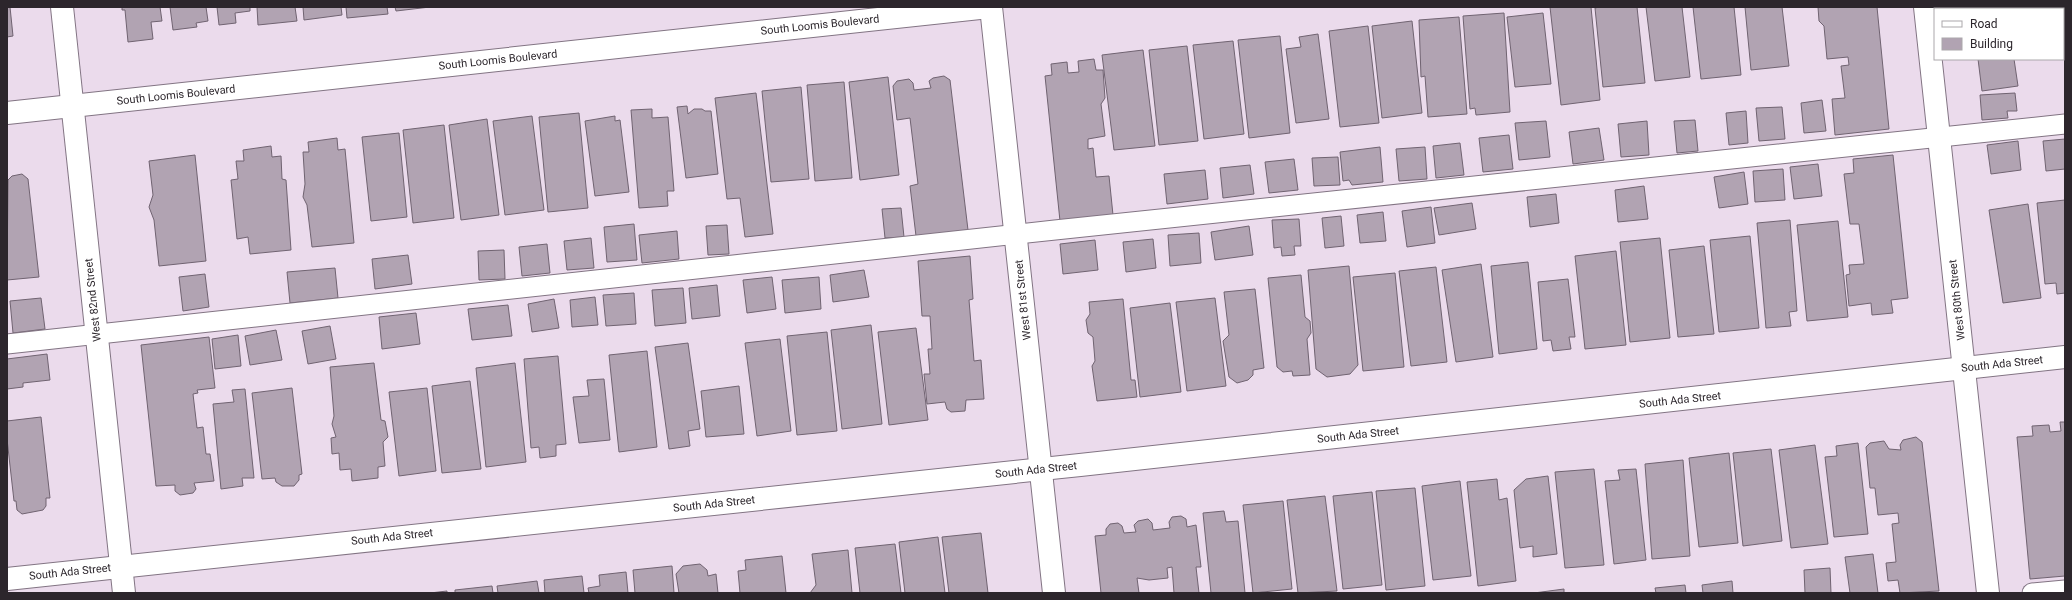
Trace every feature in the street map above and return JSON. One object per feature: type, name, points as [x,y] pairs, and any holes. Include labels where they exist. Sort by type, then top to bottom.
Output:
[{"type":"street","name":"West 82nd Street","points":[[62,7],[124,593]]},
{"type":"street","name":"South Loomis Boulevard","points":[[7,113],[990,7]]},
{"type":"street","name":"West 81st Street","points":[[990,7],[1016,234],[1054,593]]},
{"type":"street","name":"West 80th Street","points":[[1925,7],[1988,593]]},
{"type":"street","name":"South Ada Street","points":[[7,579],[2065,358]]},
{"type":"lane","points":[[7,344],[1016,234],[2065,124]]},
{"type":"lane","points":[[2032,593],[2065,590]]},
{"type":"building","points":[[7,7],[10,7],[13,36],[7,37]]},
{"type":"building","points":[[122,7],[160,7],[162,21],[151,22],[153,39],[128,42],[125,10],[122,10]]},
{"type":"building","points":[[170,7],[206,7],[208,21],[196,23],[197,27],[173,30]]},
{"type":"building","points":[[217,7],[250,7],[250,11],[235,13],[236,23],[219,25]]},
{"type":"building","points":[[257,7],[295,7],[297,21],[258,25]]},
{"type":"building","points":[[303,7],[341,7],[342,15],[304,20]]},
{"type":"building","points":[[346,7],[387,7],[388,14],[347,18]]},
{"type":"building","points":[[395,7],[430,7],[396,11]]},
{"type":"building","points":[[1550,7],[1591,7],[1600,100],[1561,105]]},
{"type":"building","points":[[1637,7],[1645,83],[1603,87],[1595,8]]},
{"type":"building","points":[[1646,7],[1682,7],[1690,77],[1655,81]]},
{"type":"building","points":[[1693,7],[1734,7],[1741,75],[1701,79]]},
{"type":"building","points":[[1745,7],[1782,7],[1789,66],[1751,70]]},
{"type":"building","points":[[1818,7],[1877,7],[1889,129],[1835,135],[1832,99],[1845,98],[1841,66],[1849,65],[1848,57],[1827,59],[1824,26],[1819,21]]},
{"type":"building","points":[[1971,7],[2008,7],[2008,8]]},
{"type":"building","points":[[2017,7],[2051,7],[2051,8]]},
{"type":"building","points":[[2061,7],[2065,7],[2065,36],[2064,8]]},
{"type":"building","points":[[1504,13],[1510,112],[1476,115],[1475,108],[1470,109],[1463,16]]},
{"type":"building","points":[[1543,13],[1551,84],[1515,87],[1507,17]]},
{"type":"building","points":[[1459,17],[1467,114],[1428,117],[1425,76],[1421,77],[1419,20]]},
{"type":"building","points":[[1412,21],[1422,113],[1382,118],[1372,26]]},
{"type":"building","points":[[1368,26],[1379,123],[1340,127],[1329,31]]},
{"type":"building","points":[[1318,34],[1329,119],[1296,123],[1286,49],[1301,47],[1299,37]]},
{"type":"building","points":[[1280,36],[1290,133],[1249,138],[1238,40]]},
{"type":"building","points":[[1233,41],[1244,134],[1204,139],[1193,45]]},
{"type":"building","points":[[1187,46],[1198,141],[1159,145],[1149,50]]},
{"type":"building","points":[[1143,50],[1155,146],[1114,150],[1102,55]]},
{"type":"building","points":[[1094,59],[1096,70],[1103,70],[1105,98],[1101,104],[1105,136],[1088,139],[1088,149],[1093,148],[1096,177],[1109,176],[1113,215],[1060,221],[1045,76],[1052,75],[1051,64],[1067,62],[1068,73],[1079,72],[1078,61]]},
{"type":"building","points":[[1978,60],[2014,60],[2018,86],[1982,91]]},
{"type":"building","points":[[944,76],[950,80],[968,230],[916,236],[910,186],[918,184],[910,118],[897,120],[893,86],[897,81],[909,79],[913,83],[914,90],[931,88],[929,81],[933,78]]},
{"type":"building","points":[[888,77],[899,175],[860,180],[849,82]]},
{"type":"building","points":[[844,82],[852,178],[815,181],[807,85]]},
{"type":"building","points":[[801,87],[809,179],[771,182],[762,91]]},
{"type":"building","points":[[756,93],[773,234],[745,237],[740,198],[727,199],[715,98]]},
{"type":"building","points":[[2015,93],[2017,111],[2007,111],[2008,118],[1982,120],[1980,95]]},
{"type":"building","points":[[1822,100],[1826,131],[1804,133],[1801,103]]},
{"type":"building","points":[[687,106],[688,114],[694,109],[711,111],[718,174],[686,178],[677,107]]},
{"type":"building","points":[[1782,107],[1785,139],[1759,141],[1756,108]]},
{"type":"building","points":[[652,109],[652,118],[668,117],[674,191],[667,191],[668,206],[639,208],[631,110]]},
{"type":"building","points":[[1746,111],[1748,143],[1729,145],[1726,113]]},
{"type":"building","points":[[579,113],[588,208],[548,212],[539,117]]},
{"type":"building","points":[[532,116],[544,210],[505,215],[493,121]]},
{"type":"building","points":[[615,116],[615,121],[620,120],[629,192],[595,196],[585,121]]},
{"type":"building","points":[[487,119],[499,215],[461,220],[449,125]]},
{"type":"building","points":[[1695,120],[1698,151],[1677,153],[1674,121]]},
{"type":"building","points":[[1546,121],[1550,157],[1519,160],[1515,123]]},
{"type":"building","points":[[1647,121],[1649,155],[1621,157],[1618,124]]},
{"type":"building","points":[[444,125],[454,218],[413,223],[403,130]]},
{"type":"building","points":[[1599,128],[1604,160],[1573,164],[1569,132]]},
{"type":"building","points":[[399,133],[407,217],[371,221],[362,137]]},
{"type":"building","points":[[1509,135],[1513,169],[1483,172],[1479,138]]},
{"type":"building","points":[[337,138],[338,150],[345,149],[354,243],[312,247],[307,205],[303,197],[305,184],[303,152],[309,152],[308,142]]},
{"type":"building","points":[[2065,139],[2065,169],[2046,171],[2043,141]]},
{"type":"building","points":[[2018,141],[2021,170],[1991,174],[1987,145]]},
{"type":"building","points":[[1460,143],[1464,175],[1436,178],[1433,146]]},
{"type":"building","points":[[271,146],[272,157],[281,156],[282,179],[286,180],[291,250],[250,254],[248,237],[237,239],[231,180],[238,179],[236,161],[244,161],[243,150]]},
{"type":"building","points":[[1380,147],[1383,182],[1352,185],[1349,180],[1343,181],[1340,152]]},
{"type":"building","points":[[1425,147],[1427,179],[1399,181],[1396,149]]},
{"type":"building","points":[[195,155],[206,261],[159,266],[154,220],[149,207],[153,195],[149,161]]},
{"type":"building","points":[[1893,155],[1908,298],[1891,300],[1893,313],[1872,315],[1871,303],[1849,306],[1846,275],[1850,274],[1849,265],[1864,264],[1859,224],[1850,224],[1844,174],[1854,173],[1853,159]]},
{"type":"building","points":[[1338,157],[1340,185],[1314,186],[1312,158]]},
{"type":"building","points":[[1294,159],[1298,190],[1269,193],[1265,162]]},
{"type":"building","points":[[1818,164],[1822,196],[1794,199],[1790,167]]},
{"type":"building","points":[[1250,165],[1254,194],[1223,198],[1220,168]]},
{"type":"building","points":[[1783,169],[1785,200],[1755,202],[1753,171]]},
{"type":"building","points":[[1205,170],[1208,199],[1167,204],[1164,174]]},
{"type":"building","points":[[1744,172],[1748,204],[1719,208],[1714,177]]},
{"type":"building","points":[[22,174],[28,179],[39,277],[7,280],[8,180],[12,176]]},
{"type":"building","points":[[1644,186],[1648,219],[1618,222],[1615,190]]},
{"type":"building","points":[[1556,194],[1559,223],[1530,227],[1527,197]]},
{"type":"building","points":[[2065,200],[2065,293],[2057,294],[2056,283],[2045,284],[2037,203]]},
{"type":"building","points":[[1472,203],[1476,229],[1439,235],[1434,208]]},
{"type":"building","points":[[2028,204],[2041,298],[2003,303],[1989,210]]},
{"type":"building","points":[[1431,207],[1435,243],[1407,247],[1402,211]]},
{"type":"building","points":[[901,208],[904,237],[885,238],[882,209]]},
{"type":"building","points":[[1383,212],[1386,241],[1360,243],[1357,215]]},
{"type":"building","points":[[1341,216],[1344,246],[1325,248],[1322,218]]},
{"type":"building","points":[[1299,219],[1301,246],[1294,246],[1295,255],[1282,256],[1281,247],[1274,248],[1272,220]]},
{"type":"building","points":[[1790,220],[1797,311],[1789,312],[1791,326],[1766,328],[1757,223]]},
{"type":"building","points":[[1838,221],[1848,317],[1807,321],[1797,225]]},
{"type":"building","points":[[634,224],[637,260],[607,262],[604,227]]},
{"type":"building","points":[[727,225],[729,254],[708,255],[706,226]]},
{"type":"building","points":[[1249,226],[1253,255],[1215,260],[1211,232]]},
{"type":"building","points":[[677,231],[679,259],[642,263],[639,235]]},
{"type":"building","points":[[1199,233],[1201,263],[1170,266],[1168,235]]},
{"type":"building","points":[[1750,236],[1759,328],[1719,332],[1710,240]]},
{"type":"building","points":[[591,238],[594,268],[567,270],[564,241]]},
{"type":"building","points":[[1660,238],[1670,338],[1630,342],[1620,242]]},
{"type":"building","points":[[1153,239],[1156,268],[1126,272],[1123,242]]},
{"type":"building","points":[[1095,240],[1098,270],[1063,274],[1060,244]]},
{"type":"building","points":[[547,244],[550,273],[522,276],[519,247]]},
{"type":"building","points":[[1704,246],[1714,334],[1678,337],[1669,250]]},
{"type":"building","points":[[504,250],[505,279],[479,280],[478,251]]},
{"type":"building","points":[[1616,251],[1626,345],[1585,349],[1575,256]]},
{"type":"building","points":[[408,255],[412,284],[375,289],[372,259]]},
{"type":"building","points":[[970,256],[973,299],[969,300],[974,361],[981,360],[984,399],[966,400],[965,411],[951,412],[947,409],[945,402],[927,404],[924,374],[930,374],[928,349],[932,349],[930,316],[922,316],[918,261]]},
{"type":"building","points":[[1528,262],[1537,349],[1499,354],[1491,266]]},
{"type":"building","points":[[1481,264],[1493,357],[1456,362],[1442,270]]},
{"type":"building","points":[[1349,266],[1358,365],[1350,374],[1327,377],[1316,369],[1308,270]]},
{"type":"building","points":[[1436,267],[1447,362],[1411,366],[1399,271]]},
{"type":"building","points":[[335,268],[338,298],[290,303],[287,272]]},
{"type":"building","points":[[864,270],[869,297],[833,302],[830,275]]},
{"type":"building","points":[[1395,273],[1404,367],[1363,371],[1353,277]]},
{"type":"building","points":[[205,274],[209,307],[183,311],[179,277]]},
{"type":"building","points":[[1301,275],[1305,317],[1310,321],[1311,333],[1307,339],[1310,375],[1293,376],[1292,371],[1283,372],[1277,367],[1268,278]]},
{"type":"building","points":[[772,277],[776,309],[747,313],[743,280]]},
{"type":"building","points":[[819,277],[821,309],[785,313],[782,280]]},
{"type":"building","points":[[1568,279],[1575,337],[1569,337],[1571,349],[1553,351],[1551,340],[1543,341],[1538,282]]},
{"type":"building","points":[[717,285],[720,316],[692,319],[689,288]]},
{"type":"building","points":[[683,288],[686,323],[655,326],[652,290]]},
{"type":"building","points":[[1255,289],[1264,368],[1253,370],[1253,375],[1248,380],[1237,383],[1229,377],[1223,341],[1229,335],[1224,292]]},
{"type":"building","points":[[634,293],[636,324],[606,326],[603,295]]},
{"type":"building","points":[[595,297],[598,325],[572,327],[570,300]]},
{"type":"building","points":[[41,298],[45,329],[13,333],[10,301]]},
{"type":"building","points":[[1215,298],[1226,386],[1187,391],[1176,302]]},
{"type":"building","points":[[554,299],[559,328],[532,332],[528,304]]},
{"type":"building","points":[[1123,299],[1131,380],[1135,380],[1137,397],[1097,401],[1092,366],[1095,361],[1093,337],[1088,333],[1086,320],[1090,314],[1089,302]]},
{"type":"building","points":[[1170,303],[1181,392],[1140,397],[1130,308]]},
{"type":"building","points":[[508,305],[512,336],[472,340],[468,309]]},
{"type":"building","points":[[416,313],[420,344],[382,349],[379,317]]},
{"type":"building","points":[[871,325],[882,424],[842,429],[831,330]]},
{"type":"building","points":[[330,326],[336,359],[308,364],[302,331]]},
{"type":"building","points":[[916,328],[928,420],[889,425],[878,332]]},
{"type":"building","points":[[276,330],[282,360],[250,365],[245,336]]},
{"type":"building","points":[[827,332],[837,431],[797,435],[787,336]]},
{"type":"building","points":[[238,335],[241,366],[215,369],[212,339]]},
{"type":"building","points":[[209,337],[215,388],[197,390],[198,393],[193,394],[197,428],[203,427],[206,454],[210,454],[214,481],[194,483],[196,489],[193,493],[180,495],[175,491],[175,485],[156,486],[141,345]]},
{"type":"building","points":[[780,339],[791,431],[757,436],[745,343]]},
{"type":"building","points":[[688,343],[700,429],[688,431],[690,446],[669,449],[655,347]]},
{"type":"building","points":[[647,351],[657,447],[619,452],[609,355]]},
{"type":"building","points":[[47,354],[50,380],[23,383],[23,387],[7,389],[7,359]]},
{"type":"building","points":[[558,356],[566,444],[556,445],[556,456],[540,458],[539,447],[531,448],[524,359]]},
{"type":"building","points":[[374,363],[381,420],[385,421],[388,437],[383,442],[385,466],[378,467],[378,478],[352,481],[351,469],[340,470],[339,453],[332,454],[331,438],[336,437],[332,424],[334,416],[330,367]]},
{"type":"building","points":[[515,363],[526,462],[486,467],[476,368]]},
{"type":"building","points":[[604,379],[610,440],[579,443],[573,397],[589,396],[587,380]]},
{"type":"building","points":[[470,381],[481,469],[442,473],[432,386]]},
{"type":"building","points":[[739,386],[744,434],[706,437],[701,391]]},
{"type":"building","points":[[292,388],[302,474],[299,475],[299,480],[294,486],[282,486],[276,482],[275,478],[262,479],[252,393]]},
{"type":"building","points":[[427,388],[436,471],[399,476],[389,392]]},
{"type":"building","points":[[245,389],[254,478],[242,478],[243,486],[221,489],[213,404],[234,402],[232,390]]},
{"type":"building","points":[[41,417],[50,498],[46,498],[46,506],[43,510],[22,514],[17,510],[16,501],[14,501],[7,439],[7,421]]},
{"type":"building","points":[[2060,422],[2065,422],[2065,576],[2030,579],[2017,437],[2033,436],[2032,426],[2049,425],[2050,432],[2061,431]]},
{"type":"building","points":[[1916,437],[1922,442],[1939,591],[1900,593],[1898,580],[1888,581],[1886,563],[1896,562],[1892,524],[1899,523],[1898,513],[1878,515],[1875,488],[1870,488],[1866,447],[1870,443],[1884,441],[1889,449],[1901,450],[1900,445],[1903,440]]},
{"type":"building","points":[[1858,443],[1868,534],[1834,537],[1825,457],[1837,456],[1836,446]]},
{"type":"building","points":[[1815,445],[1828,544],[1791,548],[1779,450]]},
{"type":"building","points":[[1771,449],[1782,541],[1743,546],[1733,453]]},
{"type":"building","points":[[1729,453],[1738,543],[1699,547],[1689,458]]},
{"type":"building","points":[[1683,460],[1690,556],[1652,559],[1645,464]]},
{"type":"building","points":[[1594,469],[1604,565],[1565,568],[1555,472]]},
{"type":"building","points":[[1636,469],[1646,560],[1614,564],[1605,481],[1620,480],[1618,470]]},
{"type":"building","points":[[1548,476],[1557,554],[1533,557],[1533,546],[1520,548],[1514,490],[1526,479]]},
{"type":"building","points":[[1497,479],[1499,500],[1507,498],[1516,581],[1478,586],[1467,482]]},
{"type":"building","points":[[1460,481],[1471,576],[1433,580],[1422,486]]},
{"type":"building","points":[[1415,488],[1425,586],[1386,590],[1376,491]]},
{"type":"building","points":[[1372,492],[1382,585],[1343,589],[1333,496]]},
{"type":"building","points":[[1325,496],[1337,591],[1298,593],[1287,500]]},
{"type":"building","points":[[1283,501],[1292,589],[1253,593],[1243,505]]},
{"type":"building","points":[[1224,511],[1226,522],[1238,521],[1245,593],[1211,593],[1203,513]]},
{"type":"building","points":[[1181,516],[1186,519],[1187,527],[1196,525],[1201,567],[1196,567],[1199,593],[1174,593],[1172,567],[1167,568],[1168,578],[1149,580],[1137,578],[1139,593],[1101,593],[1095,536],[1106,535],[1106,529],[1110,524],[1118,523],[1122,526],[1124,533],[1136,532],[1134,525],[1138,521],[1148,519],[1152,523],[1153,530],[1170,528],[1169,522],[1172,517]]},
{"type":"building","points":[[981,533],[988,593],[949,593],[942,537]]},
{"type":"building","points":[[938,537],[945,593],[905,593],[899,542]]},
{"type":"building","points":[[895,544],[901,593],[860,593],[855,548]]},
{"type":"building","points":[[848,550],[852,593],[810,593],[816,585],[812,554]]},
{"type":"building","points":[[1873,554],[1878,593],[1850,593],[1845,557]]},
{"type":"building","points":[[782,556],[786,593],[740,593],[738,571],[746,570],[745,560]]},
{"type":"building","points":[[700,564],[707,570],[708,576],[716,574],[718,593],[679,593],[676,574],[683,566]]},
{"type":"building","points":[[672,566],[674,593],[635,593],[633,570]]},
{"type":"building","points":[[1830,568],[1831,593],[1805,593],[1804,570]]},
{"type":"building","points":[[626,572],[628,593],[589,593],[588,588],[600,586],[599,575]]},
{"type":"building","points":[[582,576],[584,593],[545,593],[544,580]]},
{"type":"building","points":[[537,581],[539,593],[498,593],[497,586]]},
{"type":"building","points":[[1732,581],[1733,593],[1703,593],[1702,585]]},
{"type":"building","points":[[1685,585],[1686,593],[1656,593],[1655,588]]},
{"type":"building","points":[[492,586],[493,593],[455,593],[455,590]]},
{"type":"building","points":[[1564,589],[1564,593],[1534,593]]},
{"type":"building","points":[[447,591],[447,593],[430,593]]}]
